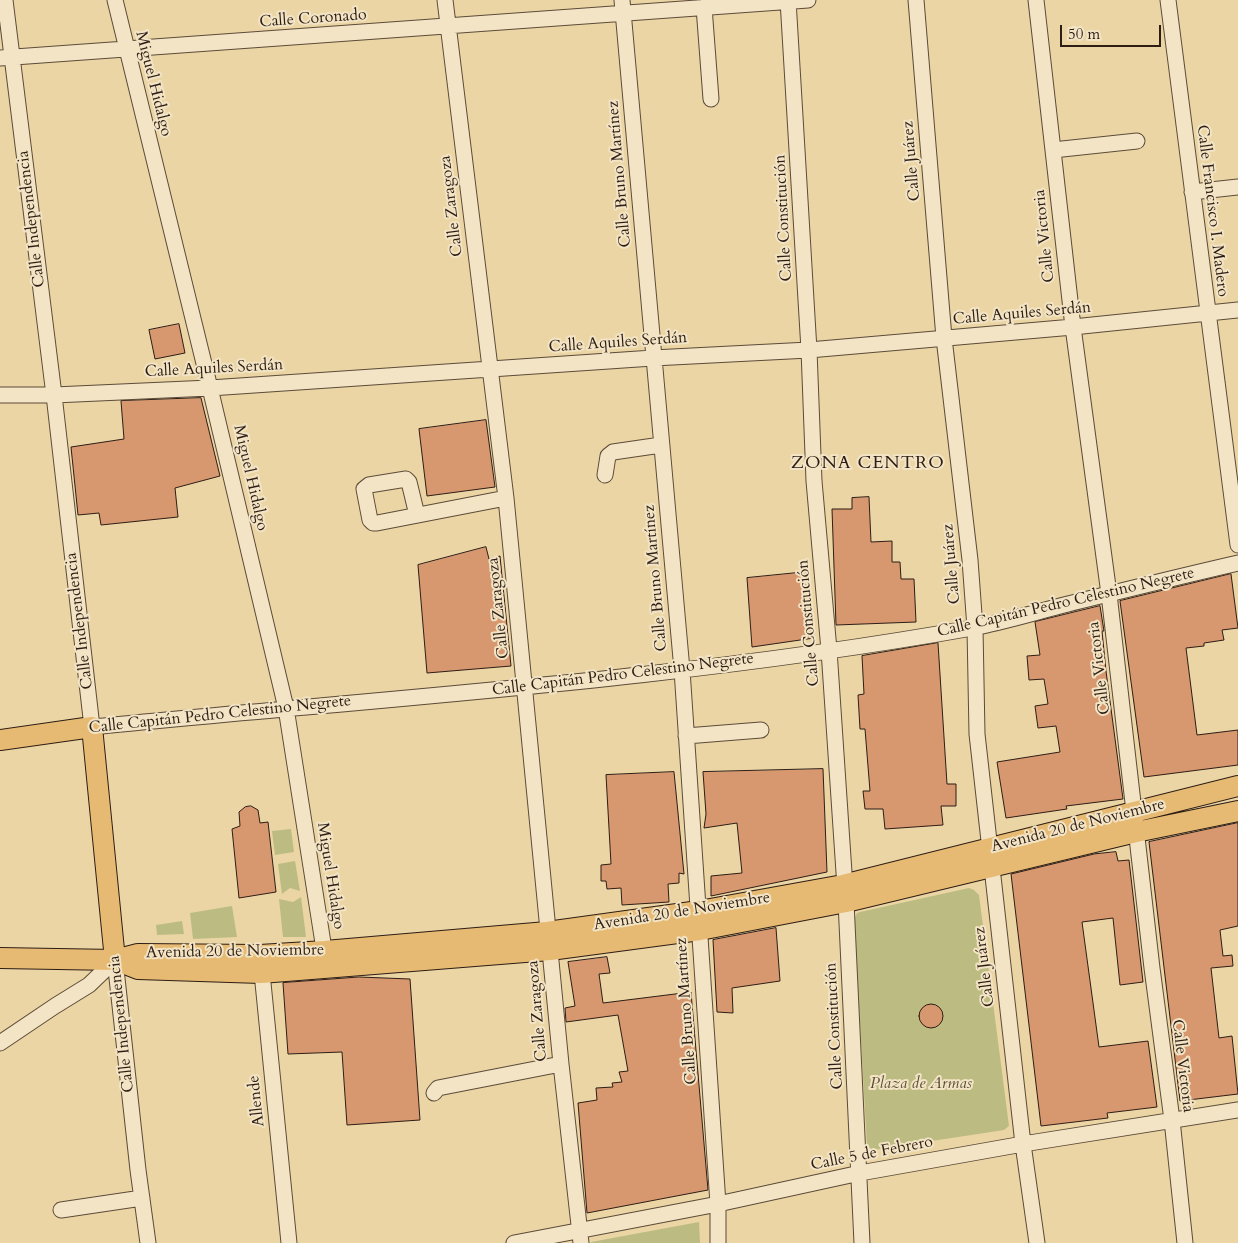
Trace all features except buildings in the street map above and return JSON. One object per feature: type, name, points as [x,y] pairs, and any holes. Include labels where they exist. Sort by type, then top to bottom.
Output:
[{"type":"main road","name":"Calle Capitán Pedro Celestino Negrete","points":[[0,740],[92,727]]},
{"type":"main road","name":"Calle Independencia","points":[[92,727],[115,960]]},
{"type":"main road","name":"Avenida 20 de Noviembre","points":[[0,958],[115,960],[138,968],[261,964],[549,941],[699,921],[845,893],[990,857],[1135,812],[1238,786]]},
{"type":"main road","name":"Avenida 20 de Noviembre","points":[[990,857],[1136,832],[1238,810]]},
{"type":"street","name":"Calle Independencia","points":[[5,0],[6,57],[54,395],[92,727]]},
{"type":"street","name":"Miguel Hidalgo","points":[[115,0],[286,708],[326,960]]},
{"type":"street","name":"Calle Zaragoza","points":[[446,0],[506,498],[561,1064],[581,1237]]},
{"type":"street","name":"Calle Coronado","points":[[6,57],[449,27],[622,7],[704,8],[808,0]]},
{"type":"street","name":"Calle Juárez","points":[[916,0],[944,338],[970,560],[975,628],[976,734],[1023,1144],[1037,1243]]},
{"type":"street","name":"Calle Victoria","points":[[1036,0],[1073,327],[1109,594],[1185,1243]]},
{"type":"street","name":"Calle Francisco I. Madero","points":[[1168,0],[1238,545]]},
{"type":"street","name":"Calle Constitución","points":[[788,1],[809,350],[814,481],[829,650],[845,893],[862,1243]]},
{"type":"street","name":"Calle Bruno Martínez","points":[[622,7],[682,670],[718,1204],[718,1243]]},
{"type":"street","points":[[704,8],[711,99]]},
{"type":"street","points":[[1053,150],[1137,141]]},
{"type":"street","points":[[1192,192],[1238,187]]},
{"type":"street","name":"Calle Aquiles Serdán","points":[[0,395],[54,395],[210,388],[653,358],[809,350],[1073,327],[1238,310]]},
{"type":"street","points":[[605,475],[608,456],[613,452],[661,445]]},
{"type":"street","points":[[417,515],[506,498]]},
{"type":"street","name":"Calle Capitán Pedro Celestino Negrete","points":[[92,727],[286,708],[525,688],[682,670],[829,650],[975,628],[1238,563]]},
{"type":"street","points":[[686,736],[761,730]]},
{"type":"street","name":"Calle Independencia","points":[[115,960],[148,1243]]},
{"type":"street","points":[[0,1043],[89,986],[115,960]]},
{"type":"street","name":"Allende","points":[[261,964],[289,1243]]},
{"type":"street","points":[[434,1093],[438,1088],[561,1064]]},
{"type":"street","name":"Calle 5 de Febrero","points":[[514,1243],[581,1237],[718,1204],[860,1173],[1023,1144],[1238,1110]]},
{"type":"street","points":[[61,1210],[142,1198]]},
{"type":"green space","points":[[291,829],[294,852],[275,855],[272,831]]},
{"type":"green space","points":[[295,861],[300,891],[290,888],[282,894],[278,864]]},
{"type":"green space","name":"Plaza de Armas","points":[[969,888],[979,895],[1009,1126],[1004,1130],[873,1150],[867,1146],[854,919],[857,913]],"holes":[[[933,1004],[941,1009],[943,1018],[939,1025],[929,1028],[921,1023],[920,1014],[924,1007]]]},
{"type":"green space","points":[[301,897],[306,937],[283,937],[279,899],[293,902]]},
{"type":"green space","points":[[232,906],[237,937],[193,939],[190,913]]},
{"type":"green space","points":[[182,921],[184,934],[157,935],[156,925]]},
{"type":"green space","points":[[699,1222],[700,1243],[591,1243],[591,1242]]},
{"type":"district","name":"ZONA CENTRO","points":[[868,464]]}]
